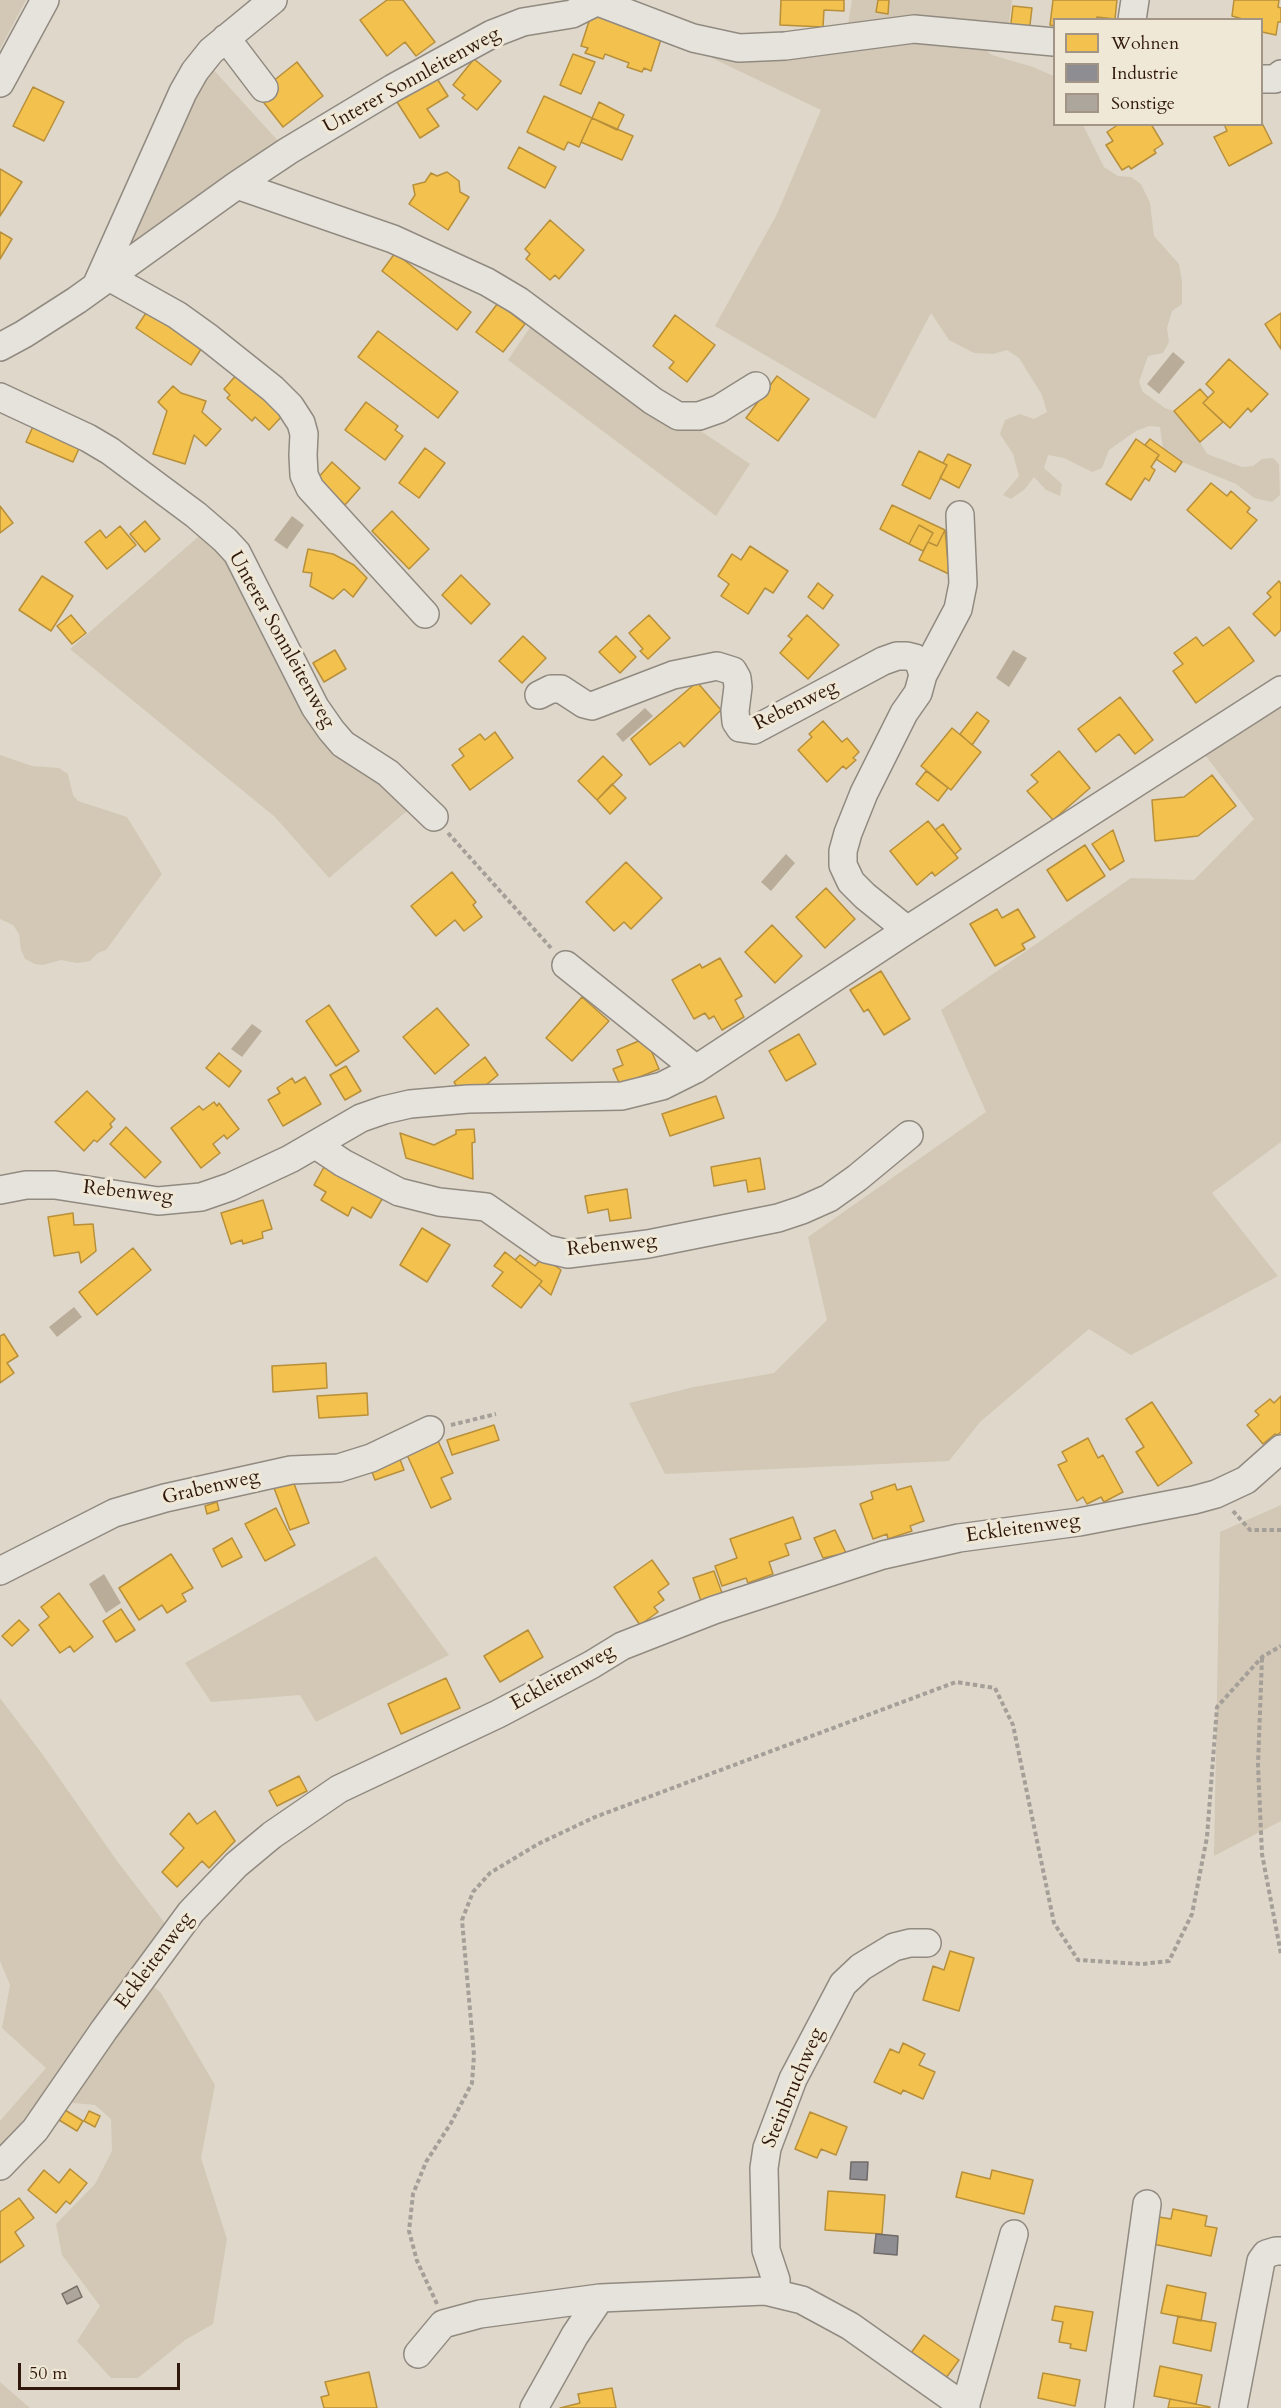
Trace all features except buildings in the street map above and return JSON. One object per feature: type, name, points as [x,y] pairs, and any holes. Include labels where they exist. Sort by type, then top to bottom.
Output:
[{"type":"street","points":[[0,83],[45,0]]},
{"type":"street","points":[[273,0],[204,59],[183,92],[103,281],[152,300],[201,332],[273,389],[290,406],[301,423],[304,435],[304,475],[310,488],[425,614]]},
{"type":"street","points":[[1132,18],[1135,0]]},
{"type":"street","name":"Unterer Sonnleitenweg","points":[[0,347],[24,334],[103,281],[288,151],[393,88],[492,34],[523,22],[572,14],[599,1],[693,38],[740,48],[785,46],[914,29],[1053,42]]},
{"type":"street","points":[[226,38],[264,88]]},
{"type":"street","points":[[237,185],[393,239],[487,282],[519,301],[653,401],[678,416],[699,416],[719,409],[756,386]]},
{"type":"street","name":"Unterer Sonnleitenweg","points":[[0,397],[88,438],[110,451],[196,515],[225,540],[237,553],[315,707],[331,730],[343,744],[388,773],[434,817]]},
{"type":"street","points":[[907,930],[851,882],[843,865],[843,851],[864,794],[904,713],[918,693],[923,675],[958,609],[963,584],[960,515]]},
{"type":"street","name":"Rebenweg","points":[[539,695],[551,689],[561,689],[584,704],[592,706],[674,675],[705,667],[725,667],[733,671],[737,678],[736,722],[740,728],[754,730],[883,661],[897,656],[915,658],[923,675]]},
{"type":"street","name":"Rebenweg","points":[[0,1190],[26,1185],[55,1185],[158,1201],[201,1197],[230,1187],[316,1145],[361,1118],[384,1110],[410,1104],[468,1099],[622,1096],[662,1086],[696,1069],[907,930],[1281,690]]},
{"type":"street","points":[[566,965],[696,1069]]},
{"type":"street","name":"Rebenweg","points":[[316,1145],[343,1164],[399,1192],[440,1202],[486,1207],[546,1249],[568,1254],[648,1244],[778,1218],[802,1210],[829,1198],[909,1136]]},
{"type":"street","name":"Grabenweg","points":[[0,1571],[114,1513],[165,1498],[291,1470],[339,1468],[371,1458],[430,1430]]},
{"type":"street","name":"Eckleitenweg","points":[[0,2166],[35,2130],[104,2030],[191,1912],[236,1865],[272,1835],[339,1790],[498,1714],[622,1646],[749,1598],[873,1558],[921,1546],[977,1535],[1079,1522],[1216,1494],[1246,1480],[1281,1449]]},
{"type":"street","name":"Steinbruchweg","points":[[776,2294],[776,2280],[766,2250],[764,2168],[767,2148],[793,2079],[843,1984],[861,1967],[894,1947],[910,1943],[927,1943]]},
{"type":"street","points":[[1119,2408],[1147,2204]]},
{"type":"street","points":[[418,2354],[444,2324],[480,2314],[600,2298],[765,2291],[802,2300],[850,2326],[966,2408],[1014,2234]]},
{"type":"street","points":[[1233,2408],[1261,2261],[1266,2254],[1281,2252]]},
{"type":"street","points":[[534,2408],[575,2335],[600,2298]]},
{"type":"path","points":[[434,817],[566,965]]},
{"type":"path","points":[[430,1430],[496,1414]]},
{"type":"path","points":[[1216,1494],[1250,1530],[1281,1530]]},
{"type":"path","points":[[444,2324],[432,2291],[417,2261],[409,2231],[413,2194],[426,2162],[451,2123],[472,2083],[474,2055],[462,1920],[473,1892],[490,1873],[538,1844],[595,1817],[956,1682],[995,1688],[1013,1725],[1054,1923],[1078,1960],[1142,1964],[1169,1960],[1192,1914],[1207,1837],[1217,1707],[1262,1657],[1281,1646]]},
{"type":"path","points":[[1262,1657],[1258,1765],[1262,1854],[1281,1954]]},
{"type":"shaded area","points":[[0,0],[26,0],[0,49]]},
{"type":"shaded area","points":[[852,0],[1012,0],[1008,30],[847,30]]},
{"type":"shaded area","points":[[898,35],[982,47],[992,55],[1053,76],[1053,126],[1084,126],[1104,167],[1118,176],[1131,177],[1141,184],[1150,203],[1154,236],[1179,264],[1182,304],[1172,311],[1167,328],[1169,342],[1163,353],[1148,356],[1139,382],[1143,392],[1165,408],[1174,411],[1207,454],[1242,467],[1253,466],[1262,459],[1273,458],[1279,464],[1280,495],[1272,502],[1254,498],[1236,484],[1182,462],[1163,449],[1160,427],[1149,426],[1136,431],[1109,450],[1102,468],[1092,472],[1064,458],[1048,455],[1044,468],[1062,484],[1060,496],[1046,490],[1034,477],[1025,489],[1011,499],[1003,495],[1019,476],[1013,454],[1000,434],[1005,420],[1020,414],[1034,419],[1047,412],[1042,395],[1019,358],[1007,350],[993,354],[974,353],[949,340],[931,313],[875,419],[715,326],[777,214],[821,110],[712,58],[716,50]]},
{"type":"shaded area","points":[[210,66],[280,143],[126,249],[123,240]]},
{"type":"shaded area","points":[[535,320],[750,464],[716,516],[508,360]]},
{"type":"shaded area","points":[[1173,352],[1185,362],[1159,394],[1147,384]]},
{"type":"shaded area","points":[[292,516],[304,525],[287,549],[274,540]]},
{"type":"shaded area","points":[[206,530],[222,543],[311,709],[415,804],[329,878],[275,817],[70,649]]},
{"type":"shaded area","points":[[1013,650],[1027,658],[1009,687],[996,678]]},
{"type":"shaded area","points":[[1281,701],[1281,1142],[1212,1193],[1278,1276],[1131,1355],[1089,1329],[980,1422],[949,1461],[665,1474],[629,1403],[694,1387],[774,1373],[827,1320],[808,1237],[986,1112],[941,1010],[1131,878],[1194,880],[1254,819],[1196,743]]},
{"type":"shaded area","points":[[645,708],[653,716],[623,742],[616,734]]},
{"type":"shaded area","points":[[0,755],[32,766],[59,768],[68,774],[73,795],[78,801],[127,817],[162,874],[106,950],[98,953],[90,961],[77,963],[61,960],[43,965],[35,964],[25,959],[19,934],[13,925],[0,919]]},
{"type":"shaded area","points":[[786,854],[795,863],[771,891],[761,882]]},
{"type":"shaded area","points":[[252,1024],[262,1031],[242,1057],[231,1049]]},
{"type":"shaded area","points":[[74,1307],[82,1317],[57,1337],[49,1327]]},
{"type":"shaded area","points":[[1281,1505],[1281,1821],[1214,1856],[1220,1532]]},
{"type":"shaded area","points":[[376,1556],[449,1655],[316,1722],[300,1695],[211,1702],[185,1663]]},
{"type":"shaded area","points":[[104,1574],[121,1603],[106,1613],[89,1584]]},
{"type":"shaded area","points":[[0,1698],[117,1861],[167,1926],[134,1969],[161,1993],[215,2085],[201,2158],[227,2239],[213,2324],[185,2340],[138,2378],[111,2378],[77,2341],[100,2306],[62,2255],[56,2224],[95,2184],[112,2151],[111,2119],[95,2105],[63,2102],[0,2176],[0,2121],[46,2068],[2,2028],[10,1985],[0,1961]]},
{"type":"shaded area","points":[[0,2382],[30,2408],[0,2408]]}]
